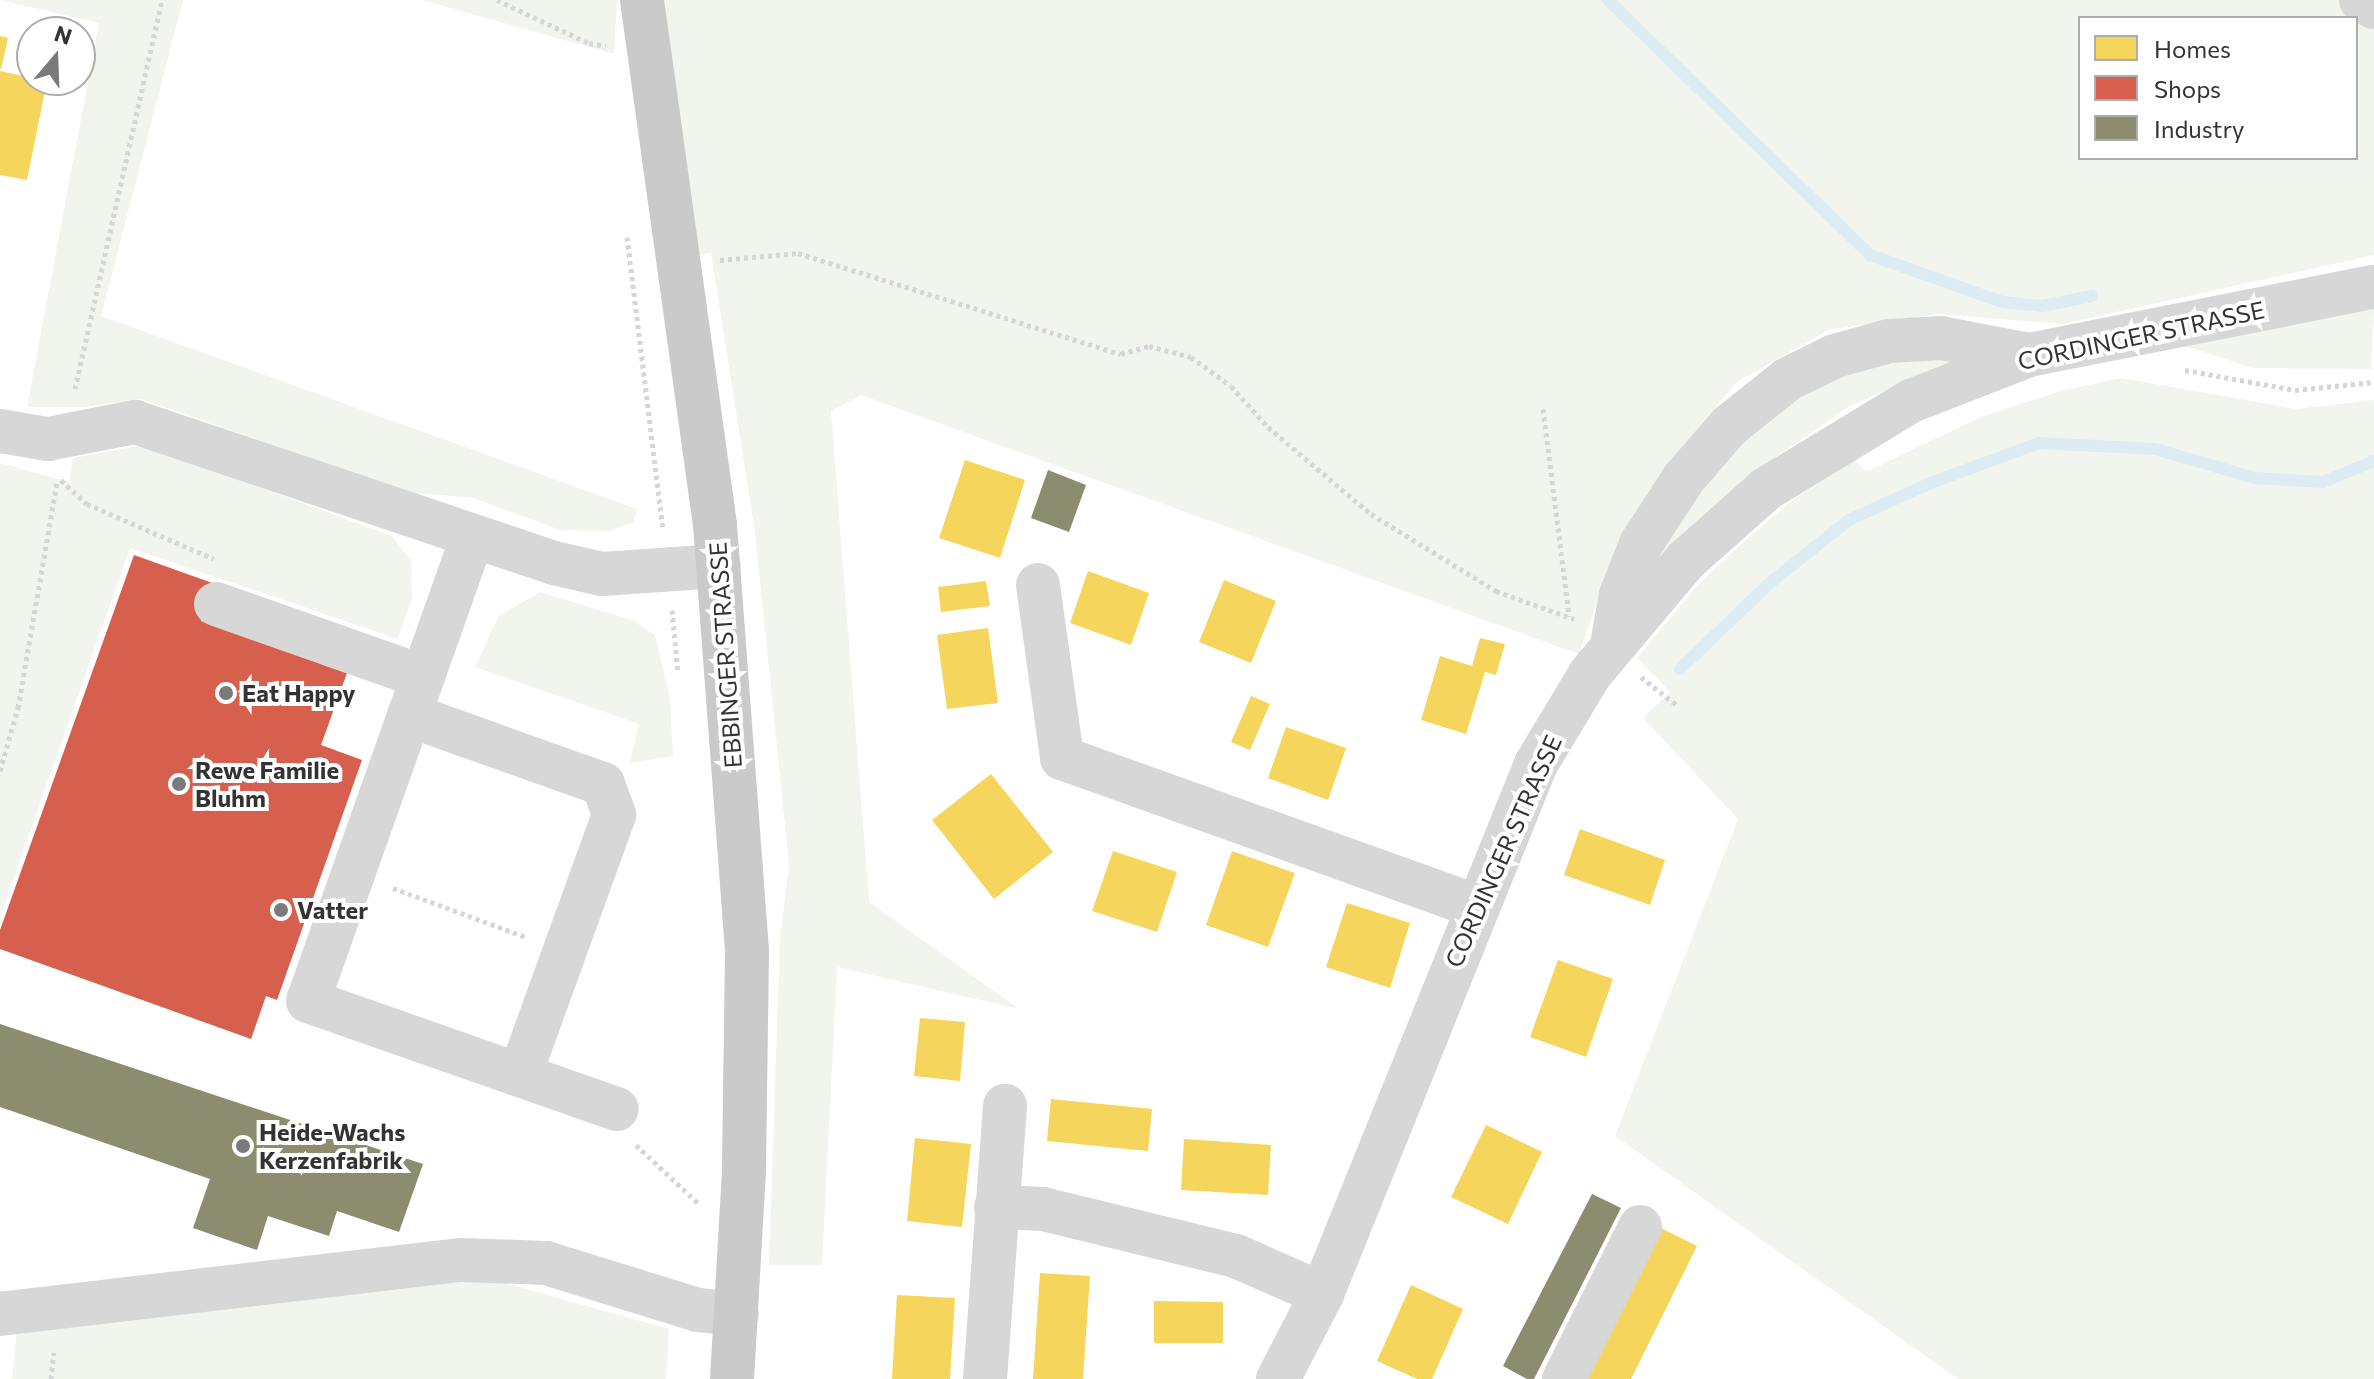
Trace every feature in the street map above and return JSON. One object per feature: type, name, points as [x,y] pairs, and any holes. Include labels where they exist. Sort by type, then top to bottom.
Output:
[{"type":"main road","name":"EBBINGER STRASSE","points":[[642,0],[719,566],[747,952],[737,1314],[732,1379]]},
{"type":"street","points":[[2361,0],[2374,7]]},
{"type":"street","name":"CORDINGER STRASSE","points":[[1282,1378],[1322,1294],[1476,906],[1536,764],[1611,645],[1685,561],[1766,489],[1911,401],[2029,355],[2374,287]]},
{"type":"street","points":[[1611,645],[1621,595],[1641,544],[1684,478],[1729,426],[1788,379],[1835,356],[1889,341],[1941,338],[2029,355]]},
{"type":"street","points":[[0,431],[48,439],[135,422],[472,538],[602,574],[719,566]]},
{"type":"street","points":[[472,538],[308,1001],[617,1109]]},
{"type":"street","points":[[1038,585],[1062,758],[1476,906]]},
{"type":"street","points":[[216,604],[603,784],[614,815],[520,1075]]},
{"type":"street","points":[[985,1379],[1005,1106]]},
{"type":"street","points":[[996,1207],[1043,1209],[1236,1256],[1322,1294]]},
{"type":"street","points":[[1564,1379],[1640,1227]]},
{"type":"street","points":[[0,1314],[462,1260],[546,1263],[698,1310],[737,1314]]},
{"type":"path","points":[[74,392],[162,0]]},
{"type":"path","points":[[497,0],[603,46],[605,62]]},
{"type":"path","points":[[626,231],[669,571],[679,680]]},
{"type":"path","points":[[679,263],[798,253],[1121,354],[1149,346],[1191,357],[1231,386],[1268,427],[1371,514],[1496,591],[1569,616],[1611,645]]},
{"type":"path","points":[[2172,367],[2216,379],[2295,390],[2374,382]]},
{"type":"path","points":[[1543,409],[1569,616]]},
{"type":"path","points":[[0,771],[18,708],[58,476]]},
{"type":"path","points":[[353,874],[565,951]]},
{"type":"path","points":[[617,1109],[620,1130],[706,1210],[706,1197]]},
{"type":"shaded area","points":[[0,0],[183,0],[101,316],[637,509],[634,522],[609,531],[560,530],[474,498],[408,492],[141,399],[84,407],[27,407],[85,96],[96,96],[99,23],[96,22],[96,16],[69,16]]},
{"type":"shaded area","points":[[422,0],[617,0],[614,54]]},
{"type":"shaded area","points":[[665,0],[2374,0],[2374,255],[2062,324],[1938,314],[1828,330],[1737,382],[1671,459],[1609,567],[1579,654],[861,395],[831,411],[869,902],[1019,1009],[837,967],[822,1265],[769,1265],[780,940],[789,864],[755,532],[711,253],[696,255]]},
{"type":"shaded area","points":[[2374,309],[2371,369],[2252,368],[2186,346]]},
{"type":"shaded area","points":[[1974,352],[1848,407],[1763,466],[1637,589],[1661,535],[1762,420],[1822,380],[1870,360]]},
{"type":"shaded area","points":[[2121,378],[2296,409],[2374,400],[2374,1379],[1958,1379],[1615,1136],[1738,819],[1643,718],[1670,692],[1637,658],[1697,586],[1739,546],[1793,500],[1855,460],[1866,472],[1981,417],[2061,391]]},
{"type":"shaded area","points":[[144,445],[392,536],[411,561],[412,598],[398,639],[130,548],[0,917],[0,463],[69,482],[73,458]]},
{"type":"shaded area","points":[[540,592],[632,620],[655,635],[670,698],[673,756],[630,763],[639,724],[475,667],[499,616]]},
{"type":"shaded area","points":[[479,1276],[669,1329],[666,1379],[12,1379],[17,1329]]},
{"type":"building: Homes","points":[[0,36],[8,38],[1,69],[0,69]]},
{"type":"building: Homes","points":[[0,71],[16,74],[16,96],[44,96],[27,180],[0,175]]},
{"type":"building: Homes","points":[[965,460],[1025,480],[1000,558],[939,538]]},
{"type":"building: Homes","points":[[1088,571],[1149,593],[1131,645],[1070,623]]},
{"type":"building: Homes","points":[[1224,580],[1276,601],[1251,663],[1199,642]]},
{"type":"building: Homes","points":[[986,581],[990,606],[941,612],[938,587]]},
{"type":"building: Homes","points":[[988,628],[998,703],[947,709],[937,635]]},
{"type":"building: Homes","points":[[1480,638],[1505,644],[1496,675],[1485,672],[1466,734],[1421,720],[1440,656],[1472,666]]},
{"type":"building: Homes","points":[[1251,696],[1270,704],[1250,750],[1231,742]]},
{"type":"building: Homes","points":[[1286,727],[1346,748],[1328,800],[1268,778]]},
{"type":"building: Homes","points":[[991,774],[1053,852],[994,899],[932,820]]},
{"type":"building: Homes","points":[[1580,829],[1665,860],[1650,905],[1564,875]]},
{"type":"building: Homes","points":[[1113,851],[1177,872],[1157,932],[1092,911]]},
{"type":"building: Homes","points":[[1232,851],[1295,873],[1268,947],[1206,925]]},
{"type":"building: Homes","points":[[1347,903],[1410,923],[1390,988],[1326,967]]},
{"type":"building: Homes","points":[[1558,960],[1613,979],[1586,1057],[1530,1037]]},
{"type":"building: Homes","points":[[920,1018],[965,1022],[960,1081],[914,1076]]},
{"type":"building: Homes","points":[[1051,1099],[1152,1109],[1148,1151],[1047,1141]]},
{"type":"building: Homes","points":[[1486,1125],[1542,1152],[1508,1224],[1451,1197]]},
{"type":"building: Homes","points":[[915,1138],[971,1144],[962,1227],[907,1221]]},
{"type":"building: Homes","points":[[1184,1139],[1271,1145],[1268,1195],[1181,1190]]},
{"type":"building: Homes","points":[[1657,1226],[1697,1246],[1631,1379],[1580,1379]]},
{"type":"building: Homes","points":[[1040,1273],[1090,1276],[1083,1379],[1033,1379]]},
{"type":"building: Homes","points":[[1411,1285],[1463,1309],[1432,1379],[1417,1379],[1377,1361]]},
{"type":"building: Homes","points":[[897,1295],[955,1298],[950,1379],[892,1379]]},
{"type":"building: Homes","points":[[1154,1301],[1223,1302],[1223,1343],[1154,1343]]},
{"type":"building: Shops","name":"Rewe Familie Bluhm","points":[[134,555],[215,584],[201,621],[347,673],[321,745],[362,760],[277,1000],[266,996],[251,1039],[0,949],[0,930]]},
{"type":"building: Industry","points":[[1048,470],[1086,485],[1069,532],[1031,518]]},
{"type":"building: Industry","name":"Heide-Wachs Kerzenfabrik","points":[[0,1024],[423,1164],[399,1232],[337,1211],[329,1236],[268,1216],[257,1250],[193,1228],[210,1179],[0,1107]]},
{"type":"building: Industry","points":[[1592,1194],[1621,1208],[1534,1379],[1527,1379],[1503,1366]]},
{"type":"waterway","points":[[1608,0],[1870,255],[2002,302],[2042,306],[2092,296]]},
{"type":"waterway","points":[[1680,669],[1771,582],[1849,520],[1928,484],[2039,443],[2155,449],[2255,478],[2323,482],[2374,461]]},
{"type":"place","name":"Eat Happy","points":[[226,693]]},
{"type":"place","name":"Rewe Familie Bluhm","points":[[179,784]]},
{"type":"place","name":"Vatter","points":[[281,910]]},
{"type":"place","name":"Heide-Wachs Kerzenfabrik","points":[[243,1146]]}]
